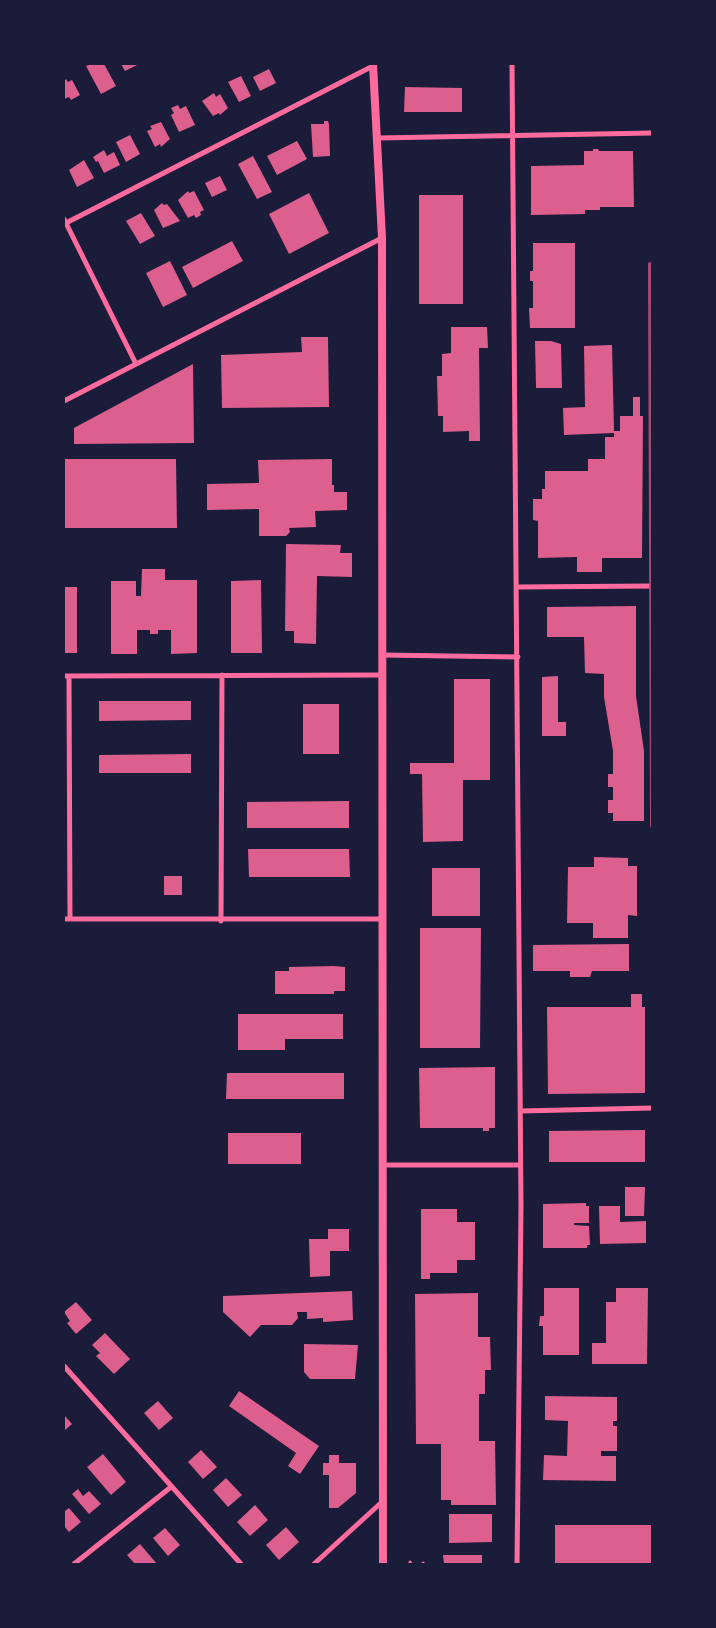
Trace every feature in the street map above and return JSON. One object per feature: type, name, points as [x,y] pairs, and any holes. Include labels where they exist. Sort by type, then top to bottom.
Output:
[{"type":"street","points":[[512,64],[518,657],[516,685],[521,1261],[517,1564]]},
{"type":"street","points":[[136,364],[64,222],[373,65],[382,238],[383,1564]]},
{"type":"street","points":[[378,138],[652,134]]},
{"type":"street","points":[[64,402],[382,238]]},
{"type":"street","points":[[516,586],[652,586]]},
{"type":"street","points":[[382,655],[518,657]]},
{"type":"street","points":[[382,674],[66,676],[67,919],[221,921],[382,919]]},
{"type":"street","points":[[221,921],[222,675]]},
{"type":"street","points":[[520,1111],[652,1108]]},
{"type":"street","points":[[383,1165],[520,1165]]},
{"type":"street","points":[[64,1367],[241,1564]]},
{"type":"street","points":[[74,1564],[171,1487]]},
{"type":"street","points":[[314,1564],[383,1501]]},
{"type":"building","points":[[104,64],[116,86],[101,94],[86,66]]},
{"type":"building","points":[[121,64],[139,64],[125,71]]},
{"type":"building","points":[[269,69],[276,83],[260,91],[253,77]]},
{"type":"building","points":[[241,76],[251,96],[239,102],[228,82]]},
{"type":"building","points":[[66,79],[68,82],[72,80],[80,95],[71,100],[69,97],[64,99],[64,81]]},
{"type":"building","points":[[405,87],[462,88],[462,112],[404,112]]},
{"type":"building","points":[[214,93],[216,97],[220,94],[228,108],[220,115],[219,113],[213,116],[202,101]]},
{"type":"building","points":[[178,105],[180,109],[186,106],[195,125],[179,132],[171,115],[174,113],[171,108]]},
{"type":"building","points":[[324,121],[328,121],[329,124],[330,156],[313,157],[311,124],[324,124]]},
{"type":"building","points":[[161,122],[170,139],[161,147],[160,144],[155,147],[147,131],[152,129],[150,126]]},
{"type":"building","points":[[130,135],[140,154],[126,162],[116,142]]},
{"type":"building","points":[[297,141],[307,159],[277,175],[267,156]]},
{"type":"building","points":[[593,149],[598,149],[599,151],[633,151],[634,207],[600,207],[600,210],[585,210],[585,214],[531,215],[531,166],[584,165],[584,151],[593,151]]},
{"type":"building","points":[[104,150],[107,156],[114,152],[120,165],[104,173],[98,161],[96,162],[93,157]]},
{"type":"building","points":[[253,156],[272,192],[257,199],[238,164]]},
{"type":"building","points":[[84,160],[94,178],[77,187],[69,170]]},
{"type":"building","points":[[220,176],[227,190],[212,197],[205,183]]},
{"type":"building","points":[[188,191],[189,193],[194,191],[204,210],[196,218],[194,215],[188,218],[178,200]]},
{"type":"building","points":[[309,193],[329,233],[289,254],[269,214]]},
{"type":"building","points":[[419,195],[463,195],[463,304],[419,304]]},
{"type":"building","points":[[162,203],[164,205],[167,204],[180,221],[163,228],[154,210]]},
{"type":"building","points":[[141,213],[155,236],[140,244],[126,221]]},
{"type":"building","points":[[232,241],[243,261],[193,288],[182,267]]},
{"type":"building","points":[[533,243],[575,243],[575,328],[530,328],[529,308],[533,308],[533,281],[530,281],[530,271],[533,271]]},
{"type":"building","points":[[170,261],[187,295],[163,307],[146,273]]},
{"type":"building","points":[[451,327],[487,327],[488,348],[479,348],[480,441],[469,441],[469,431],[443,432],[443,416],[438,416],[437,376],[442,376],[442,354],[451,353]]},
{"type":"building","points":[[301,337],[328,337],[329,407],[222,408],[221,355],[302,352]]},
{"type":"building","points":[[535,341],[551,341],[561,344],[562,388],[536,388]]},
{"type":"building","points":[[612,345],[614,431],[620,431],[620,416],[633,416],[633,397],[640,397],[640,416],[643,416],[642,558],[602,558],[602,572],[577,572],[577,557],[538,558],[538,521],[533,520],[533,499],[542,499],[542,489],[545,489],[545,471],[588,471],[588,459],[605,459],[605,437],[614,437],[614,433],[564,435],[563,408],[585,407],[584,346]]},
{"type":"building","points":[[193,364],[194,443],[74,444],[74,428]]},
{"type":"building","points":[[64,459],[176,459],[177,528],[64,528]]},
{"type":"building","points":[[332,459],[332,485],[334,485],[334,492],[347,492],[347,510],[315,511],[316,527],[289,528],[290,532],[286,536],[259,536],[259,509],[207,510],[207,484],[259,483],[258,460]]},
{"type":"building","points":[[286,544],[341,545],[340,553],[352,553],[352,577],[317,576],[316,644],[294,643],[294,631],[285,631]]},
{"type":"building","points":[[142,569],[165,569],[165,580],[197,580],[197,653],[171,654],[171,630],[158,630],[158,634],[150,634],[150,630],[137,630],[137,654],[111,654],[111,581],[136,581],[136,596],[141,596]]},
{"type":"building","points":[[261,580],[262,653],[231,653],[231,581]]},
{"type":"building","points":[[64,587],[77,587],[77,653],[64,653]]},
{"type":"building","points":[[636,606],[636,696],[644,751],[644,821],[613,821],[613,813],[608,813],[608,800],[613,800],[613,787],[608,787],[608,774],[613,774],[613,751],[604,697],[604,674],[585,673],[584,637],[547,637],[547,607]]},
{"type":"building","points":[[558,676],[558,722],[566,722],[566,736],[542,736],[542,677]]},
{"type":"building","points":[[454,679],[490,679],[490,780],[463,780],[463,841],[423,842],[422,774],[410,774],[410,763],[454,763]]},
{"type":"building","points":[[99,701],[191,701],[191,720],[99,721]]},
{"type":"building","points":[[303,704],[339,704],[339,754],[303,754]]},
{"type":"building","points":[[191,754],[191,773],[99,773],[99,755]]},
{"type":"building","points":[[349,801],[349,828],[247,828],[247,802]]},
{"type":"building","points":[[248,849],[349,849],[350,877],[249,877]]},
{"type":"building","points":[[594,857],[628,858],[628,866],[637,866],[637,916],[628,915],[628,938],[593,938],[593,923],[567,923],[568,867],[594,867]]},
{"type":"building","points":[[432,868],[480,868],[480,916],[432,916]]},
{"type":"building","points":[[164,876],[182,876],[182,895],[164,895]]},
{"type":"building","points":[[420,928],[481,928],[480,1048],[420,1048]]},
{"type":"building","points":[[629,944],[629,971],[592,971],[590,977],[570,977],[570,971],[533,971],[533,945]]},
{"type":"building","points":[[289,967],[345,967],[345,991],[334,991],[334,994],[275,994],[275,971],[289,971]]},
{"type":"building","points":[[631,994],[642,994],[642,1007],[645,1007],[645,1093],[548,1094],[547,1007],[631,1007]]},
{"type":"building","points":[[238,1014],[343,1014],[343,1039],[285,1039],[285,1050],[238,1050]]},
{"type":"building","points":[[495,1067],[495,1128],[483,1131],[483,1128],[420,1128],[419,1068]]},
{"type":"building","points":[[227,1073],[344,1073],[344,1099],[226,1099]]},
{"type":"building","points":[[645,1130],[645,1162],[549,1162],[549,1131]]},
{"type":"building","points":[[228,1133],[301,1133],[301,1164],[228,1164]]},
{"type":"building","points":[[625,1187],[645,1187],[644,1216],[625,1216]]},
{"type":"building","points":[[586,1203],[586,1206],[589,1206],[589,1223],[574,1223],[574,1225],[589,1226],[590,1245],[587,1245],[587,1248],[543,1248],[543,1204]]},
{"type":"building","points":[[599,1206],[620,1206],[620,1222],[646,1221],[646,1243],[600,1244]]},
{"type":"building","points":[[421,1209],[457,1209],[457,1222],[475,1222],[475,1260],[457,1260],[457,1273],[430,1273],[430,1279],[421,1279]]},
{"type":"building","points":[[328,1229],[349,1229],[349,1251],[330,1251],[330,1276],[310,1277],[309,1239],[328,1239]]},
{"type":"building","points":[[544,1288],[579,1288],[579,1355],[543,1355],[543,1326],[539,1326],[540,1316],[544,1316]]},
{"type":"building","points":[[616,1288],[648,1288],[647,1364],[592,1364],[592,1343],[606,1343],[606,1302],[616,1302]]},
{"type":"building","points":[[352,1291],[353,1320],[323,1322],[323,1318],[307,1319],[307,1312],[297,1312],[298,1318],[292,1325],[261,1325],[250,1337],[223,1312],[223,1296]]},
{"type":"building","points":[[478,1293],[478,1337],[490,1337],[491,1370],[485,1370],[485,1394],[479,1394],[479,1441],[495,1441],[496,1505],[451,1505],[451,1500],[441,1500],[441,1444],[416,1444],[415,1294]]},
{"type":"building","points":[[76,1302],[92,1320],[76,1334],[67,1323],[70,1321],[64,1312]]},
{"type":"building","points":[[105,1333],[130,1359],[114,1374],[96,1356],[100,1353],[92,1345]]},
{"type":"building","points":[[304,1344],[358,1345],[355,1379],[310,1379],[304,1372]]},
{"type":"building","points":[[239,1391],[319,1446],[300,1474],[288,1466],[296,1453],[229,1406]]},
{"type":"building","points":[[545,1396],[617,1397],[617,1421],[613,1421],[613,1426],[617,1426],[617,1451],[601,1451],[601,1456],[616,1456],[616,1481],[543,1480],[544,1455],[567,1456],[568,1421],[545,1420]]},
{"type":"building","points":[[158,1401],[173,1418],[159,1430],[144,1413]]},
{"type":"building","points":[[64,1415],[72,1424],[64,1431]]},
{"type":"building","points":[[201,1450],[217,1467],[203,1479],[188,1462]]},
{"type":"building","points":[[103,1454],[126,1482],[111,1495],[87,1467]]},
{"type":"building","points":[[329,1455],[339,1455],[339,1463],[356,1463],[356,1493],[338,1508],[329,1508],[329,1475],[323,1475],[323,1463],[329,1463]]},
{"type":"building","points":[[226,1478],[242,1495],[228,1507],[213,1490]]},
{"type":"building","points":[[78,1489],[83,1496],[89,1491],[101,1504],[89,1514],[72,1494]]},
{"type":"building","points":[[255,1505],[268,1520],[250,1536],[237,1522]]},
{"type":"building","points":[[69,1508],[81,1522],[69,1532],[64,1526],[64,1509],[65,1511]]},
{"type":"building","points":[[449,1514],[492,1514],[492,1542],[449,1543]]},
{"type":"building","points":[[555,1525],[652,1525],[652,1564],[555,1564]]},
{"type":"building","points":[[286,1527],[299,1542],[279,1560],[266,1545]]},
{"type":"building","points":[[165,1528],[180,1545],[168,1556],[153,1538]]},
{"type":"building","points":[[140,1544],[157,1564],[135,1564],[127,1555]]},
{"type":"building","points":[[443,1555],[482,1555],[482,1564],[444,1564]]},
{"type":"railway","points":[[650,264],[652,826]]}]
